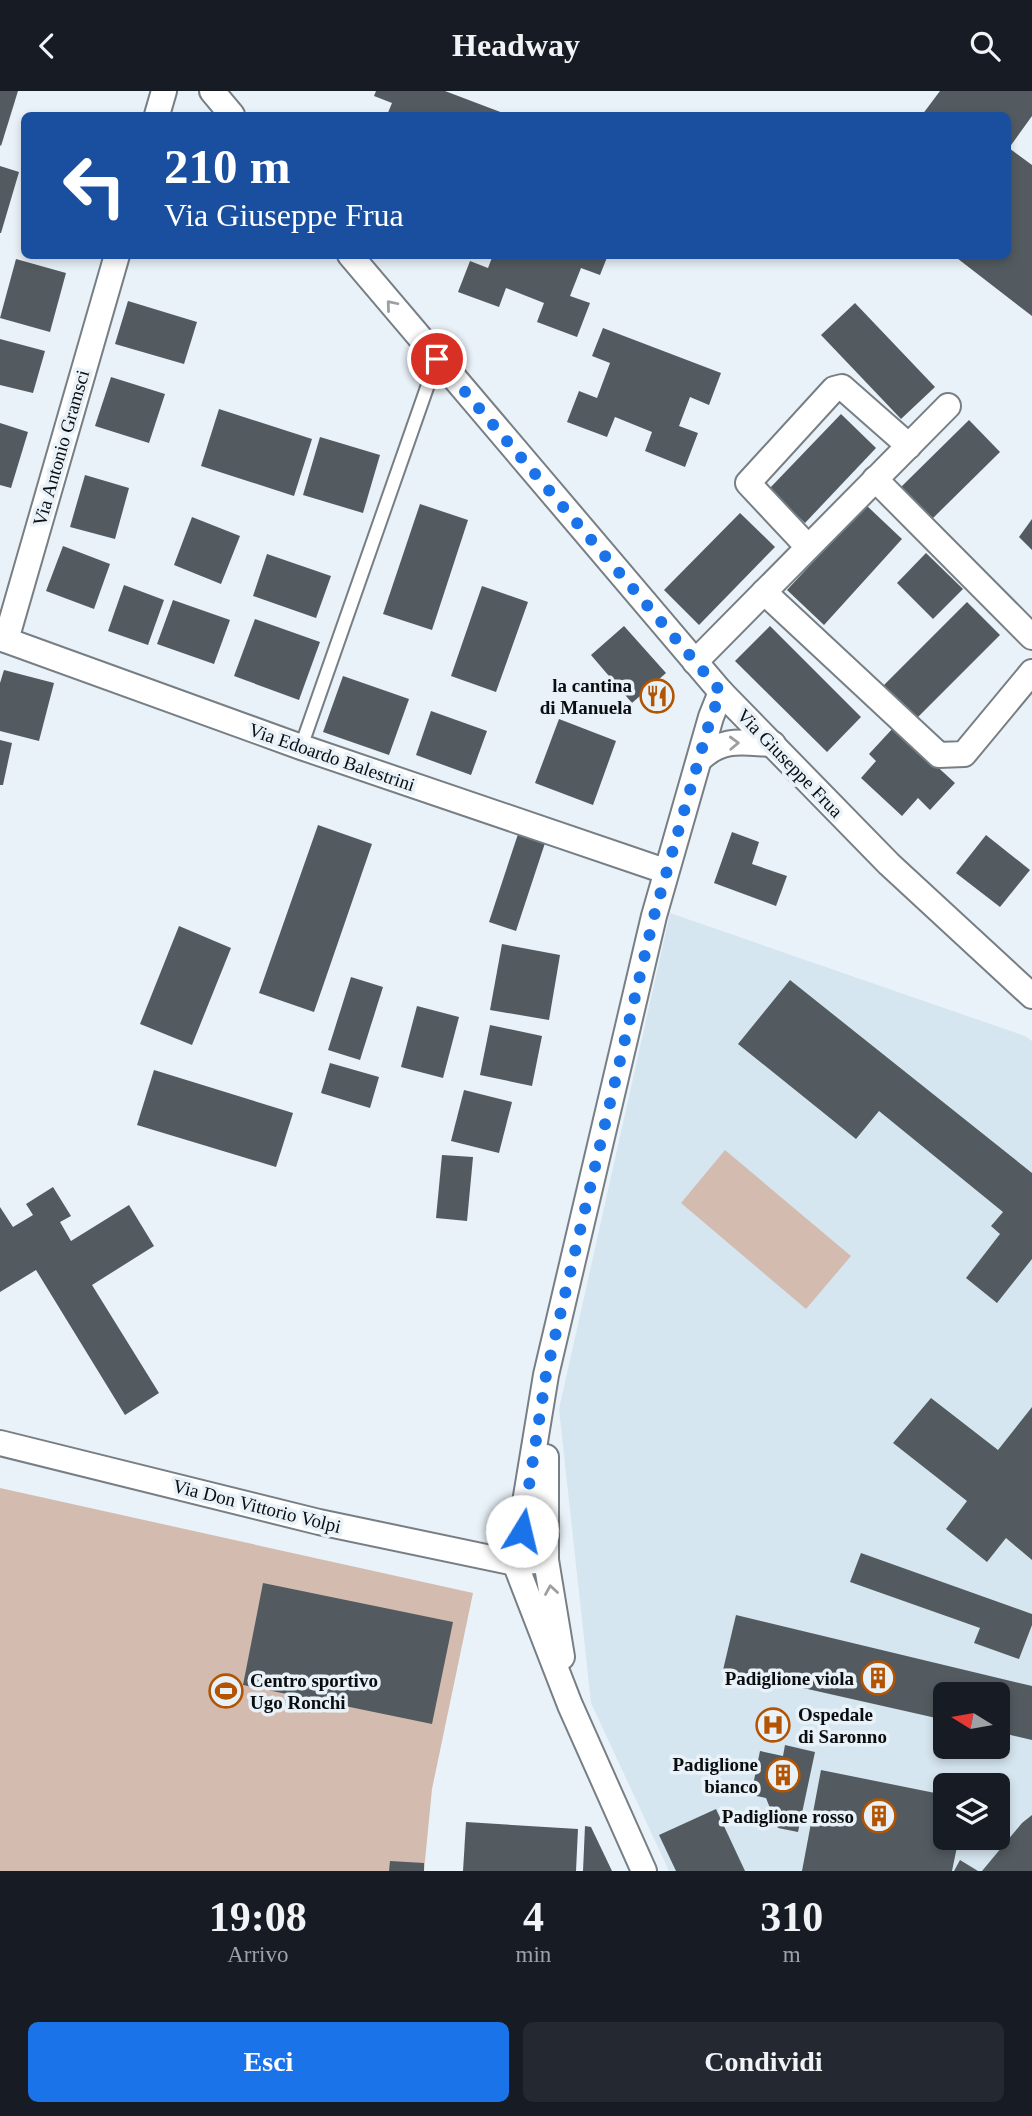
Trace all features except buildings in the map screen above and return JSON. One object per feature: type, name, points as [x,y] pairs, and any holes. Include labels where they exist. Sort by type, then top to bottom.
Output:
[{"type":"street","points":[[158,112],[164,91]]},
{"type":"street","points":[[212,91],[230,112]]},
{"type":"street","name":"Via Antonio Gramsci","points":[[3,639],[116,259]]},
{"type":"street","name":"Via Giuseppe Frua","points":[[352,259],[721,692],[890,865],[1032,996]]},
{"type":"street","points":[[808,547],[748,483],[834,389],[842,387],[909,446]]},
{"type":"street","points":[[695,662],[948,406]]},
{"type":"street","points":[[876,479],[1032,637]]},
{"type":"street","points":[[764,592],[939,755],[964,754],[1032,672]]},
{"type":"street","name":"Via Edoardo Balestrini","points":[[3,639],[301,747],[665,871]]},
{"type":"street","points":[[644,1871],[570,1706],[514,1563],[546,1375],[665,871],[721,692]]},
{"type":"street","points":[[701,758],[713,746],[724,743],[773,744]]},
{"type":"street","points":[[546,1375],[546,1559],[570,1706]]},
{"type":"street","name":"Via Don Vittorio Volpi","points":[[0,1443],[318,1522],[514,1563],[546,1559]]},
{"type":"lane","points":[[301,747],[437,359]]},
{"type":"shaded area","points":[[670,913],[1025,1036],[1032,1041],[1032,1871],[669,1871],[591,1703],[559,1409]]},
{"type":"shaded area","points":[[725,1150],[851,1256],[806,1309],[681,1203]]},
{"type":"shaded area","name":"Centro sportivo Ugo Ronchi","points":[[0,1488],[473,1593],[432,1789],[424,1871],[0,1871]]},
{"type":"place","name":"la cantina di Manuela","points":[[657,696]]},
{"type":"place","name":"Padiglione viola","points":[[878,1678]]},
{"type":"place","name":"Centro sportivo Ugo Ronchi","points":[[226,1691]]},
{"type":"place","name":"Ospedale di Saronno","points":[[773,1725]]},
{"type":"place","name":"Padiglione bianco","points":[[783,1775]]},
{"type":"place","name":"Padiglione rosso","points":[[879,1816]]},
{"type":"route","points":[[437,359],[721,692],[705,735],[701,758],[665,871],[654,916],[546,1375],[522,1531]]}]
